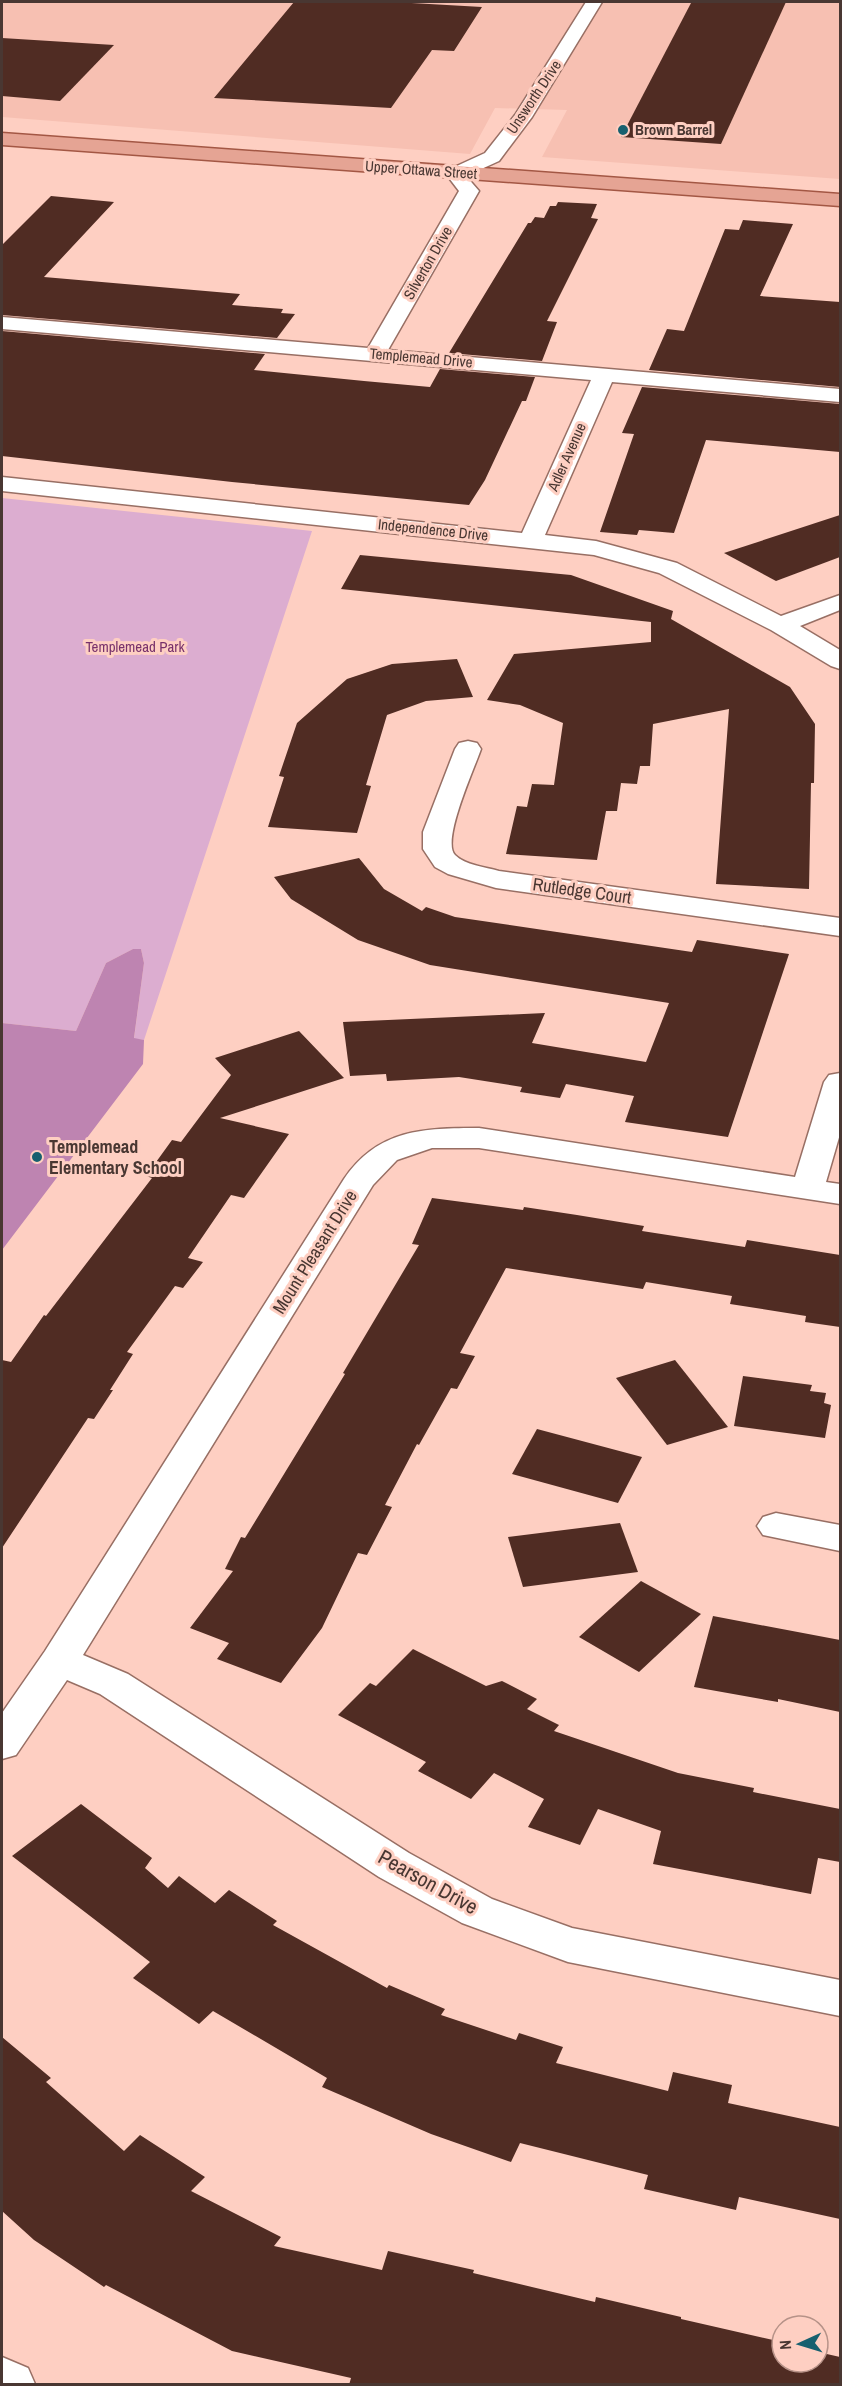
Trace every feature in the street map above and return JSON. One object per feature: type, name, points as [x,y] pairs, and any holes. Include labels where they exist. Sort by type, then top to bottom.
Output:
[{"type":"main road","name":"Upper Ottawa Street","points":[[2,139],[455,174],[528,176],[840,200]]},
{"type":"street","name":"Unsworth Drive","points":[[455,174],[492,157],[523,117],[594,2]]},
{"type":"street","name":"Silverton Drive","points":[[375,354],[469,191],[455,174]]},
{"type":"street","name":"Templemead Drive","points":[[2,323],[840,395]]},
{"type":"street","name":"Adler Avenue","points":[[531,539],[604,375]]},
{"type":"street","name":"Independence Drive","points":[[2,484],[531,539],[596,548],[668,568],[780,625],[840,661]]},
{"type":"street","points":[[780,625],[840,602]]},
{"type":"street","name":"Rutledge Court","points":[[468,749],[437,832],[437,849],[445,861],[458,868],[496,879],[840,927]]},
{"type":"street","points":[[824,1191],[840,1082]]},
{"type":"street","name":"Mount Pleasant Drive","points":[[2,1744],[59,1661],[360,1179],[386,1153],[428,1138],[479,1138],[824,1191]]},
{"type":"street","points":[[776,1526],[840,1538]]},
{"type":"street","name":"Pearson Drive","points":[[59,1661],[114,1684],[394,1865],[477,1911],[568,1945],[840,1998]]},
{"type":"street","points":[[2,2379],[10,2385]]},
{"type":"shaded area","points":[[2,2],[840,2],[840,179],[542,157],[567,110],[495,108],[470,154],[2,117]]},
{"type":"shaded area","name":"Templemead Elementary School","points":[[133,949],[141,949],[144,963],[134,1038],[144,1040],[143,1064],[2,1250],[2,1023],[76,1031],[106,963]]},
{"type":"green space","name":"Templemead Park","points":[[2,498],[312,531],[144,1040],[134,1039],[144,963],[141,949],[133,949],[106,963],[76,1031],[2,1023]]},
{"type":"building","points":[[294,2],[394,2],[482,7],[454,51],[432,50],[391,108],[214,98]]},
{"type":"building","points":[[786,2],[721,144],[621,137],[691,3]]},
{"type":"building","points":[[2,38],[114,45],[60,101],[2,96]]},
{"type":"building","points":[[51,196],[114,202],[44,277],[240,294],[232,305],[283,309],[281,313],[295,314],[277,338],[2,315],[2,245]]},
{"type":"building","points":[[558,202],[597,204],[591,218],[598,219],[547,321],[557,322],[542,361],[449,353],[528,223],[531,223],[535,217],[544,218],[550,206],[556,206]]},
{"type":"building","points":[[743,220],[793,224],[760,296],[840,302],[840,387],[649,370],[667,329],[684,331],[725,229],[739,230]]},
{"type":"building","points":[[2,331],[265,354],[254,370],[430,387],[440,369],[535,377],[526,401],[522,401],[485,480],[469,505],[232,482],[2,456]]},
{"type":"building","points":[[642,387],[840,404],[840,452],[706,440],[674,533],[639,530],[637,535],[600,532],[634,434],[622,433]]},
{"type":"building","points":[[840,515],[840,557],[776,581],[724,553]]},
{"type":"building","points":[[360,555],[571,575],[673,611],[671,619],[790,687],[815,724],[814,783],[811,783],[809,889],[716,884],[729,709],[653,724],[650,766],[640,766],[637,784],[621,783],[617,811],[606,811],[597,860],[506,854],[517,806],[527,807],[532,784],[554,785],[563,723],[520,705],[487,700],[514,654],[651,642],[651,622],[341,589]]},
{"type":"building","points":[[457,659],[473,697],[426,701],[387,715],[366,785],[371,786],[357,833],[268,827],[284,777],[279,776],[297,723],[347,679],[392,664]]},
{"type":"building","points":[[359,858],[384,889],[422,911],[426,907],[455,917],[692,952],[697,940],[789,954],[728,1137],[625,1122],[634,1096],[566,1084],[560,1098],[520,1092],[522,1087],[459,1077],[387,1081],[386,1074],[350,1076],[343,1022],[545,1013],[532,1043],[646,1062],[669,1003],[430,965],[358,940],[291,899],[274,877]]},
{"type":"building","points":[[299,1031],[344,1078],[220,1118],[289,1134],[244,1198],[231,1195],[188,1258],[203,1262],[183,1288],[175,1286],[127,1352],[133,1354],[110,1390],[113,1390],[94,1419],[88,1418],[2,1548],[2,1360],[11,1362],[44,1315],[46,1316],[152,1178],[146,1176],[172,1140],[181,1142],[231,1075],[215,1058]]},
{"type":"building","points":[[432,1198],[577,1215],[644,1226],[642,1231],[745,1247],[747,1240],[840,1255],[840,1327],[805,1322],[806,1316],[730,1304],[732,1296],[646,1282],[643,1289],[506,1268],[460,1353],[475,1356],[457,1389],[451,1388],[419,1445],[417,1444],[385,1505],[392,1507],[367,1555],[358,1553],[322,1628],[281,1683],[217,1659],[229,1643],[190,1628],[233,1571],[225,1569],[241,1537],[245,1538],[345,1374],[343,1373],[419,1245],[412,1244]]},
{"type":"building","points":[[675,1360],[728,1427],[667,1445],[616,1378]]},
{"type":"building","points":[[743,1376],[812,1385],[810,1391],[826,1393],[824,1403],[831,1405],[825,1438],[734,1426]]},
{"type":"building","points":[[537,1429],[642,1457],[618,1503],[512,1474]]},
{"type":"building","points":[[620,1523],[638,1572],[523,1587],[508,1537]]},
{"type":"building","points":[[641,1581],[701,1614],[639,1672],[579,1637]]},
{"type":"building","points":[[713,1616],[840,1640],[840,1712],[778,1699],[778,1702],[694,1687]]},
{"type":"building","points":[[413,1649],[486,1686],[502,1681],[537,1699],[527,1709],[559,1725],[554,1731],[678,1773],[754,1788],[753,1792],[840,1809],[840,1862],[818,1858],[811,1894],[653,1864],[661,1831],[598,1809],[580,1845],[528,1827],[544,1799],[494,1773],[471,1799],[418,1771],[426,1762],[338,1715],[370,1683],[376,1686]]},
{"type":"building","points":[[81,1804],[152,1858],[145,1868],[168,1888],[179,1876],[215,1903],[229,1890],[277,1921],[273,1925],[387,1988],[389,1985],[445,2009],[441,2015],[516,2040],[519,2033],[563,2047],[556,2063],[668,2091],[673,2072],[732,2085],[728,2103],[840,2127],[840,2219],[739,2197],[736,2210],[644,2189],[648,2175],[520,2143],[511,2162],[431,2134],[322,2087],[327,2078],[213,2011],[199,2024],[133,1978],[150,1962],[12,1856]]},
{"type":"building","points":[[2,2037],[51,2078],[46,2082],[124,2151],[140,2135],[205,2177],[191,2191],[281,2237],[274,2246],[382,2270],[388,2251],[474,2270],[473,2273],[595,2302],[596,2297],[681,2317],[681,2319],[770,2339],[770,2374],[830,2374],[830,2355],[840,2357],[840,2385],[349,2385],[351,2378],[232,2351],[106,2285],[104,2287],[34,2240],[2,2211]]},
{"type":"place","name":"Brown Barrel","points":[[623,130]]},
{"type":"place","name":"Templemead Elementary School","points":[[37,1157]]}]
